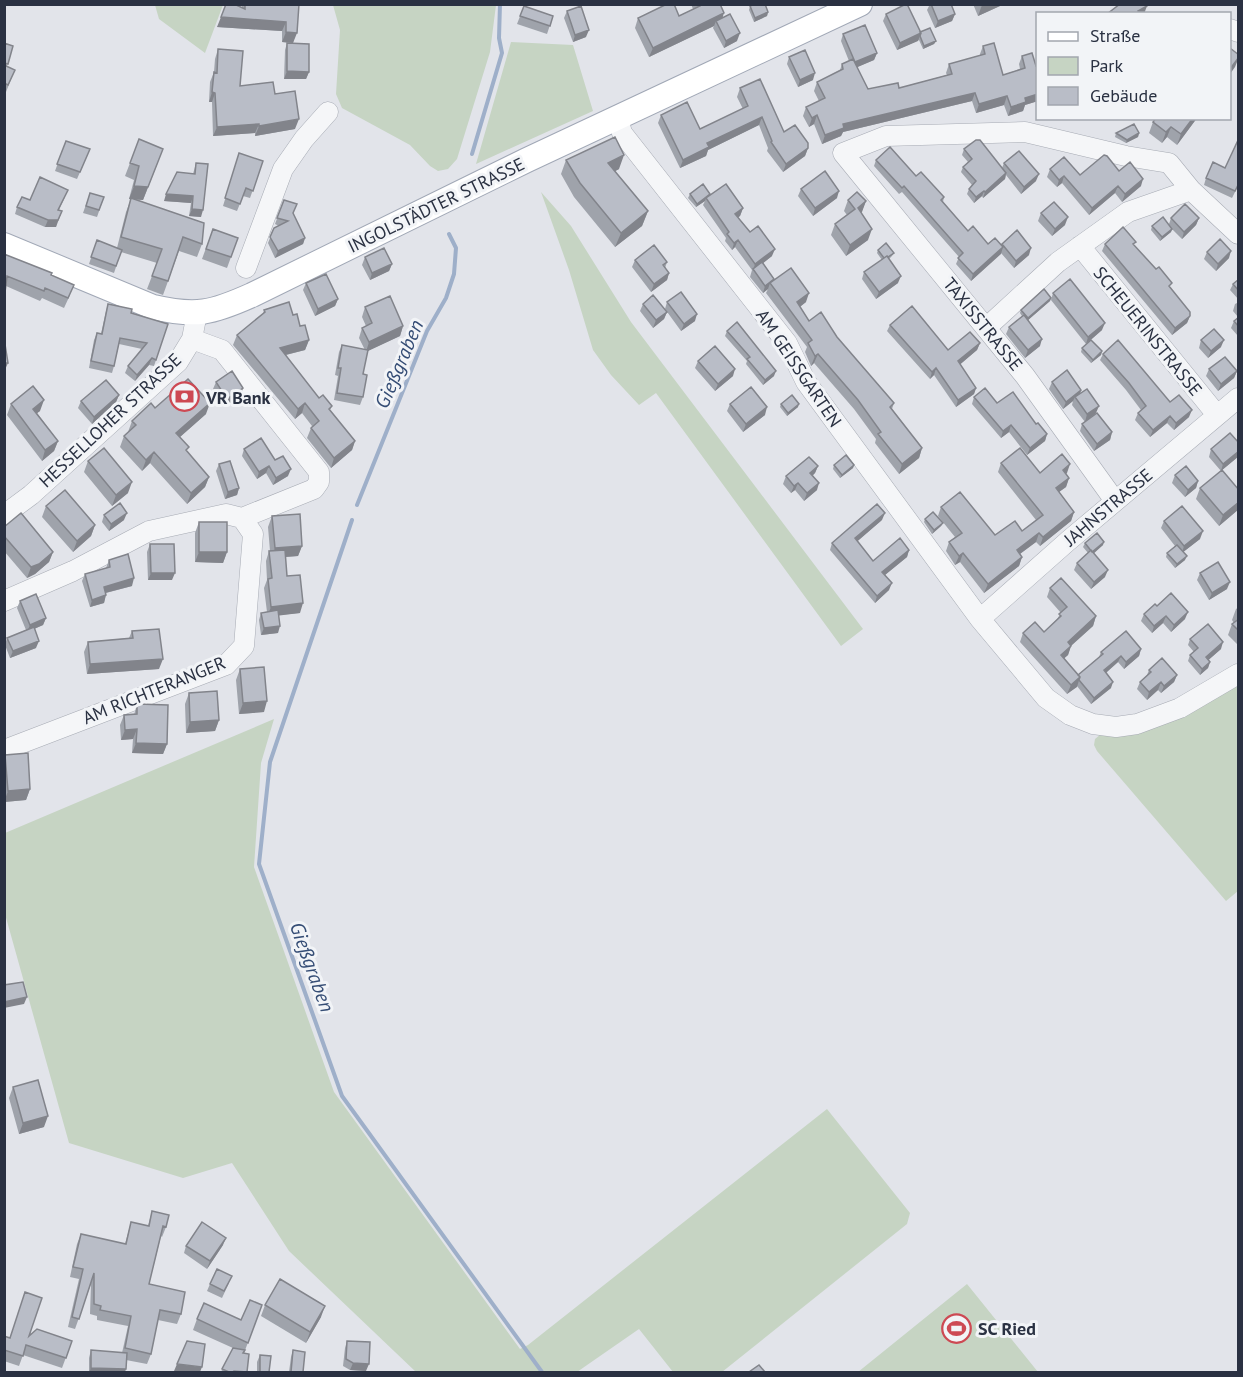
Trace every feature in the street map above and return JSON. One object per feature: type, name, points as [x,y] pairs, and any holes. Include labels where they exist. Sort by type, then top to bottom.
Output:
[{"type":"main road","name":"INGOLSTÄDTER STRASSE","points":[[4,245],[153,307],[178,313],[197,314],[228,306],[527,160],[860,4]]},
{"type":"street","points":[[246,268],[283,169],[304,139],[328,112]]},
{"type":"street","name":"AM GEISSGARTEN","points":[[618,118],[622,133],[787,343],[806,382],[980,619],[1046,698],[1079,720],[1116,727],[1155,719],[1180,708],[1239,674]]},
{"type":"street","name":"TAXISSTRASSE","points":[[1115,501],[1025,376],[843,153],[886,136],[1025,132],[1126,156],[1169,163],[1191,190]]},
{"type":"street","points":[[986,328],[1058,262],[1128,212],[1191,190],[1239,234]]},
{"type":"street","name":"SCHEUERINSTRASSE","points":[[1080,246],[1217,415]]},
{"type":"street","name":"HESSELLOHER STRASSE","points":[[4,514],[46,481],[178,362],[192,339],[197,314]]},
{"type":"street","points":[[4,601],[73,571],[149,531],[226,514],[242,518],[314,489],[319,482],[319,472],[222,350],[192,339]]},
{"type":"street","name":"JAHNSTRASSE","points":[[980,619],[1115,501],[1239,398]]},
{"type":"street","name":"AM RICHTERANGER","points":[[4,750],[226,665],[244,646],[254,534],[242,518]]},
{"type":"green space","points":[[155,5],[223,5],[205,53],[159,19]]},
{"type":"green space","points":[[333,5],[496,5],[490,52],[457,159],[448,169],[438,171],[410,145],[342,108],[336,94],[340,30]]},
{"type":"green space","points":[[511,42],[573,45],[593,111],[476,164]]},
{"type":"green space","points":[[541,192],[571,226],[631,322],[863,629],[841,646],[656,393],[639,405],[611,375],[593,350],[569,270]]},
{"type":"green space","points":[[1238,682],[1238,891],[1226,901],[1094,745],[1095,739],[1101,734]]},
{"type":"green space","points":[[274,719],[261,763],[254,867],[334,1092],[520,1349],[827,1109],[910,1213],[907,1224],[722,1372],[673,1372],[639,1329],[577,1372],[416,1372],[289,1251],[232,1163],[183,1178],[69,1143],[5,914],[5,833]]},
{"type":"green space","name":"SC Ried","points":[[967,1284],[1038,1372],[858,1372]]},
{"type":"building","points":[[226,4],[234,4],[245,9],[245,4],[299,4],[297,33],[286,32],[286,22],[221,17]]},
{"type":"building","points":[[667,4],[674,4],[679,16],[700,6],[699,4],[720,4],[724,13],[653,48],[638,18]]},
{"type":"building","points":[[765,4],[768,12],[755,18],[750,6]]},
{"type":"building","points":[[907,4],[921,33],[900,43],[886,14]]},
{"type":"building","points":[[931,4],[951,4],[955,14],[938,21]]},
{"type":"building","points":[[1120,4],[1146,4],[1147,6],[1139,12],[1110,12]]},
{"type":"building","points":[[524,6],[553,16],[550,26],[520,16]]},
{"type":"building","points":[[581,6],[589,30],[575,35],[567,11]]},
{"type":"building","points":[[730,14],[740,33],[726,41],[716,21]]},
{"type":"building","points":[[865,25],[877,53],[855,62],[843,34]]},
{"type":"building","points":[[930,28],[936,41],[924,46],[920,32]]},
{"type":"building","points":[[4,43],[13,46],[8,64],[4,63]]},
{"type":"building","points":[[287,43],[309,44],[309,72],[287,71]]},
{"type":"building","points":[[994,43],[1003,75],[1025,68],[1022,56],[1032,53],[1036,66],[1036,95],[1025,98],[1026,102],[1011,107],[1007,96],[979,104],[975,93],[843,124],[844,128],[825,135],[817,115],[812,118],[806,107],[825,98],[817,82],[843,69],[842,64],[853,59],[868,89],[898,83],[899,88],[952,74],[949,64],[985,54],[983,46]]},
{"type":"building","points":[[218,49],[243,51],[240,86],[273,82],[275,94],[295,91],[299,119],[259,126],[259,124],[217,127],[215,93],[212,92],[214,72],[217,73]]},
{"type":"building","points":[[1231,49],[1239,57],[1231,68]]},
{"type":"building","points":[[805,50],[815,73],[800,80],[789,57]]},
{"type":"building","points":[[4,65],[15,70],[8,85],[4,83]]},
{"type":"building","points":[[760,79],[784,132],[795,125],[808,143],[808,148],[786,164],[771,142],[762,117],[707,143],[709,147],[683,160],[661,115],[687,102],[700,129],[748,106],[740,88]]},
{"type":"building","points":[[1154,120],[1192,120],[1181,134],[1171,127],[1166,132],[1153,122]]},
{"type":"building","points":[[1134,124],[1139,133],[1127,140],[1116,133]]},
{"type":"building","points":[[615,137],[624,155],[608,163],[648,211],[621,233],[580,183],[566,160]]},
{"type":"building","points":[[1239,138],[1239,183],[1235,191],[1206,178],[1213,162],[1225,168]]},
{"type":"building","points":[[139,139],[163,149],[148,187],[134,186],[139,166],[130,163]]},
{"type":"building","points":[[976,140],[980,140],[1006,173],[976,197],[969,189],[976,181],[963,167],[972,159],[964,149]]},
{"type":"building","points":[[66,141],[90,149],[80,172],[57,164]]},
{"type":"building","points":[[890,147],[916,176],[921,172],[944,197],[941,200],[968,231],[973,226],[988,244],[995,238],[1003,247],[973,274],[958,258],[963,253],[904,186],[902,188],[876,160]]},
{"type":"building","points":[[1019,151],[1039,174],[1024,187],[1004,163]]},
{"type":"building","points":[[239,153],[263,161],[253,191],[246,188],[240,204],[225,198]]},
{"type":"building","points":[[1104,155],[1119,171],[1130,162],[1143,179],[1125,194],[1118,186],[1092,208],[1064,176],[1059,180],[1050,169],[1064,157],[1080,175]]},
{"type":"building","points":[[196,163],[208,164],[203,210],[192,209],[193,196],[166,194],[177,172],[195,174]]},
{"type":"building","points":[[825,171],[839,191],[815,208],[801,189]]},
{"type":"building","points":[[40,177],[68,190],[58,210],[62,211],[58,220],[48,220],[17,207],[22,197],[30,200]]},
{"type":"building","points":[[703,184],[710,194],[697,204],[690,194]]},
{"type":"building","points":[[726,184],[743,208],[735,214],[750,232],[758,226],[775,249],[755,264],[738,240],[734,243],[727,234],[729,232],[706,198]]},
{"type":"building","points":[[857,192],[866,201],[858,208],[872,229],[850,245],[835,224],[855,209],[848,200]]},
{"type":"building","points":[[90,193],[104,197],[99,210],[86,206]]},
{"type":"building","points":[[131,198],[204,223],[202,244],[183,237],[168,281],[152,276],[162,249],[121,237]]},
{"type":"building","points":[[284,200],[297,204],[293,213],[305,238],[278,251],[270,237],[274,228],[288,221],[277,218]]},
{"type":"building","points":[[1054,202],[1068,217],[1055,229],[1041,213]]},
{"type":"building","points":[[1185,204],[1199,218],[1184,232],[1171,218]]},
{"type":"building","points":[[1163,217],[1172,229],[1162,237],[1152,226]]},
{"type":"building","points":[[1123,227],[1136,242],[1133,244],[1156,269],[1159,267],[1172,283],[1169,286],[1190,312],[1190,316],[1175,328],[1105,244]]},
{"type":"building","points":[[213,229],[238,238],[231,257],[206,249]]},
{"type":"building","points":[[1017,230],[1031,248],[1016,261],[1002,244]]},
{"type":"building","points":[[1220,239],[1231,251],[1218,264],[1207,252]]},
{"type":"building","points":[[97,240],[122,250],[116,266],[91,257]]},
{"type":"building","points":[[886,243],[894,253],[884,258],[878,250]]},
{"type":"building","points":[[654,245],[667,262],[663,265],[669,273],[654,284],[635,260]]},
{"type":"building","points":[[384,248],[392,264],[372,273],[365,257]]},
{"type":"building","points":[[4,254],[52,273],[51,275],[74,285],[68,298],[7,276],[4,301]]},
{"type":"building","points":[[887,256],[901,276],[879,292],[864,272]]},
{"type":"building","points":[[762,262],[774,279],[765,286],[753,269]]},
{"type":"building","points":[[791,268],[809,293],[797,302],[809,321],[821,312],[837,337],[894,403],[890,407],[922,448],[902,464],[878,434],[881,432],[858,400],[818,354],[815,356],[808,343],[812,340],[770,283]]},
{"type":"building","points":[[326,274],[338,299],[318,309],[306,283]]},
{"type":"building","points":[[1070,279],[1105,323],[1088,337],[1053,293]]},
{"type":"building","points":[[1239,279],[1239,291],[1233,284]]},
{"type":"building","points":[[1044,289],[1051,298],[1028,318],[1021,310]]},
{"type":"building","points":[[681,292],[697,314],[684,324],[667,302]]},
{"type":"building","points":[[653,295],[667,312],[656,320],[643,304]]},
{"type":"building","points":[[390,296],[403,326],[369,342],[362,328],[372,323],[365,307]]},
{"type":"building","points":[[289,302],[293,315],[297,314],[300,326],[305,325],[309,340],[280,348],[319,398],[323,395],[332,406],[329,409],[355,441],[334,458],[311,428],[319,421],[305,403],[298,409],[237,335],[265,312],[264,310]]},
{"type":"building","points":[[108,304],[132,309],[131,313],[168,324],[156,360],[152,358],[137,375],[128,366],[147,343],[120,338],[114,366],[91,361],[97,333],[102,334]]},
{"type":"building","points":[[912,306],[948,350],[970,332],[980,343],[958,361],[976,388],[958,400],[936,368],[932,372],[890,325]]},
{"type":"building","points":[[1024,315],[1042,339],[1028,350],[1009,327]]},
{"type":"building","points":[[1239,317],[1239,327],[1234,321]]},
{"type":"building","points":[[737,322],[776,371],[765,380],[747,359],[750,357],[727,331]]},
{"type":"building","points":[[1214,329],[1224,340],[1211,351],[1201,340]]},
{"type":"building","points":[[4,338],[8,363],[4,363]]},
{"type":"building","points":[[1091,340],[1102,351],[1093,360],[1082,348]]},
{"type":"building","points":[[1118,340],[1170,402],[1179,395],[1192,410],[1176,423],[1170,416],[1153,430],[1138,413],[1146,406],[1103,354]]},
{"type":"building","points":[[342,345],[368,350],[363,374],[367,375],[363,397],[337,393]]},
{"type":"building","points":[[715,346],[735,369],[718,384],[698,361]]},
{"type":"building","points":[[1225,357],[1237,371],[1221,384],[1209,369]]},
{"type":"building","points":[[1067,370],[1081,390],[1066,402],[1052,382]]},
{"type":"building","points":[[232,371],[243,388],[227,399],[216,382]]},
{"type":"building","points":[[188,379],[210,403],[176,433],[189,447],[186,450],[209,477],[191,493],[154,452],[146,460],[124,436],[136,425],[132,421],[151,403],[155,408]]},
{"type":"building","points":[[106,380],[119,395],[94,417],[81,401]]},
{"type":"building","points":[[33,386],[44,400],[33,409],[58,441],[45,450],[11,404]]},
{"type":"building","points":[[751,387],[767,407],[746,424],[730,404]]},
{"type":"building","points":[[985,388],[997,403],[1013,392],[1036,424],[1038,423],[1047,434],[1030,448],[1011,425],[1003,431],[974,397]]},
{"type":"building","points":[[1087,389],[1099,406],[1087,414],[1075,397]]},
{"type":"building","points":[[792,395],[799,404],[788,413],[781,404]]},
{"type":"building","points":[[1097,413],[1112,432],[1097,444],[1082,424]]},
{"type":"building","points":[[1230,433],[1239,443],[1239,451],[1223,464],[1211,449]]},
{"type":"building","points":[[261,438],[275,460],[283,456],[291,469],[276,478],[269,466],[259,472],[244,449]]},
{"type":"building","points":[[104,448],[132,482],[116,495],[88,461]]},
{"type":"building","points":[[1020,448],[1040,473],[1062,454],[1070,464],[1063,470],[1069,478],[1056,488],[1074,512],[1043,537],[1039,533],[1017,550],[1022,557],[988,584],[963,553],[959,556],[949,542],[962,533],[941,507],[960,492],[995,535],[1015,521],[1022,531],[1043,515],[1001,463]]},
{"type":"building","points":[[846,455],[854,465],[842,475],[834,465]]},
{"type":"building","points":[[809,457],[818,466],[810,473],[819,483],[807,493],[798,483],[794,486],[786,476]]},
{"type":"building","points":[[230,461],[239,488],[228,492],[219,464]]},
{"type":"building","points":[[1186,466],[1198,481],[1188,490],[1175,475]]},
{"type":"building","points":[[1222,470],[1239,490],[1239,502],[1223,515],[1200,488]]},
{"type":"building","points":[[65,490],[95,525],[77,541],[46,506]]},
{"type":"building","points":[[120,503],[127,513],[111,524],[104,515]]},
{"type":"building","points":[[877,504],[885,513],[855,538],[873,561],[900,538],[909,550],[882,572],[892,583],[877,596],[832,543]]},
{"type":"building","points":[[1182,506],[1203,531],[1184,546],[1164,521]]},
{"type":"building","points":[[933,512],[943,523],[934,530],[925,519]]},
{"type":"building","points":[[21,513],[53,552],[39,564],[31,567],[4,536],[4,527]]},
{"type":"building","points":[[300,514],[302,546],[275,548],[272,516]]},
{"type":"building","points":[[199,522],[227,522],[227,552],[199,552]]},
{"type":"building","points":[[1097,533],[1104,542],[1092,552],[1085,543]]},
{"type":"building","points":[[150,544],[174,544],[175,573],[151,573]]},
{"type":"building","points":[[1177,545],[1187,556],[1177,564],[1167,553]]},
{"type":"building","points":[[285,550],[287,576],[300,575],[303,603],[271,607],[268,579],[272,578],[269,551]]},
{"type":"building","points":[[1091,550],[1108,570],[1094,582],[1077,563]]},
{"type":"building","points":[[128,554],[134,578],[104,587],[106,595],[92,600],[85,574],[110,567],[109,560]]},
{"type":"building","points":[[1218,562],[1230,582],[1212,593],[1200,573]]},
{"type":"building","points":[[1061,578],[1096,616],[1068,642],[1071,646],[1061,655],[1080,677],[1071,685],[1023,633],[1035,622],[1044,632],[1061,616],[1059,614],[1067,607],[1050,588]]},
{"type":"building","points":[[1171,593],[1188,612],[1174,625],[1166,616],[1154,626],[1144,614]]},
{"type":"building","points":[[36,594],[46,618],[30,625],[20,601]]},
{"type":"building","points":[[278,610],[280,626],[264,628],[261,613]]},
{"type":"building","points":[[1239,619],[1239,631],[1232,624]]},
{"type":"building","points":[[1208,624],[1223,642],[1206,657],[1210,662],[1202,669],[1190,655],[1198,648],[1190,639]]},
{"type":"building","points":[[34,627],[39,641],[13,651],[7,638]]},
{"type":"building","points":[[159,629],[163,659],[90,664],[88,642],[133,638],[132,631]]},
{"type":"building","points":[[1126,631],[1141,649],[1126,662],[1121,656],[1104,670],[1113,682],[1094,698],[1079,680],[1078,675]]},
{"type":"building","points":[[1162,658],[1177,675],[1164,686],[1161,682],[1149,692],[1140,682]]},
{"type":"building","points":[[264,667],[267,701],[243,703],[240,669]]},
{"type":"building","points":[[217,691],[219,720],[190,722],[189,693]]},
{"type":"building","points":[[137,704],[168,705],[167,744],[136,743],[137,729],[125,730],[124,715],[137,714]]},
{"type":"building","points":[[28,753],[30,789],[8,791],[5,755]]},
{"type":"building","points":[[23,982],[27,997],[4,1002],[4,985]]},
{"type":"building","points":[[38,1080],[48,1116],[23,1123],[13,1087]]},
{"type":"building","points":[[152,1211],[169,1215],[166,1227],[163,1226],[149,1284],[185,1292],[181,1314],[160,1310],[151,1354],[125,1348],[131,1316],[100,1310],[101,1306],[94,1304],[94,1273],[79,1319],[72,1317],[83,1269],[73,1267],[81,1234],[126,1244],[131,1222],[149,1226]]},
{"type":"building","points":[[202,1222],[226,1238],[210,1261],[186,1246]]},
{"type":"building","points":[[217,1269],[232,1276],[224,1291],[210,1284]]},
{"type":"building","points":[[280,1279],[325,1306],[310,1332],[265,1305]]},
{"type":"building","points":[[25,1292],[42,1298],[29,1336],[37,1329],[72,1341],[66,1358],[26,1345],[23,1356],[4,1350],[4,1336],[10,1338]]},
{"type":"building","points":[[250,1300],[262,1305],[248,1343],[197,1319],[204,1303],[241,1320]]},
{"type":"building","points":[[187,1341],[205,1344],[202,1367],[177,1364]]},
{"type":"building","points":[[347,1341],[370,1342],[369,1364],[353,1363],[346,1359]]},
{"type":"building","points":[[233,1348],[245,1350],[243,1353],[249,1354],[247,1372],[229,1372],[222,1369]]},
{"type":"building","points":[[91,1350],[127,1353],[126,1369],[91,1368]]},
{"type":"building","points":[[293,1350],[305,1352],[303,1372],[291,1372]]},
{"type":"building","points":[[260,1355],[271,1356],[269,1372],[260,1372]]},
{"type":"building","points":[[759,1365],[765,1372],[749,1372]]},
{"type":"waterway","name":"Gießgraben","points":[[472,154],[502,53],[499,38],[500,4]]},
{"type":"waterway","name":"Gießgraben","points":[[357,505],[427,331],[446,298],[454,274],[456,248],[449,234]]},
{"type":"waterway","name":"Gießgraben","points":[[352,520],[270,762],[259,864],[342,1096],[542,1372]]},
{"type":"place","name":"VR Bank","points":[[185,397]]},
{"type":"place","name":"SC Ried","points":[[957,1328]]}]
